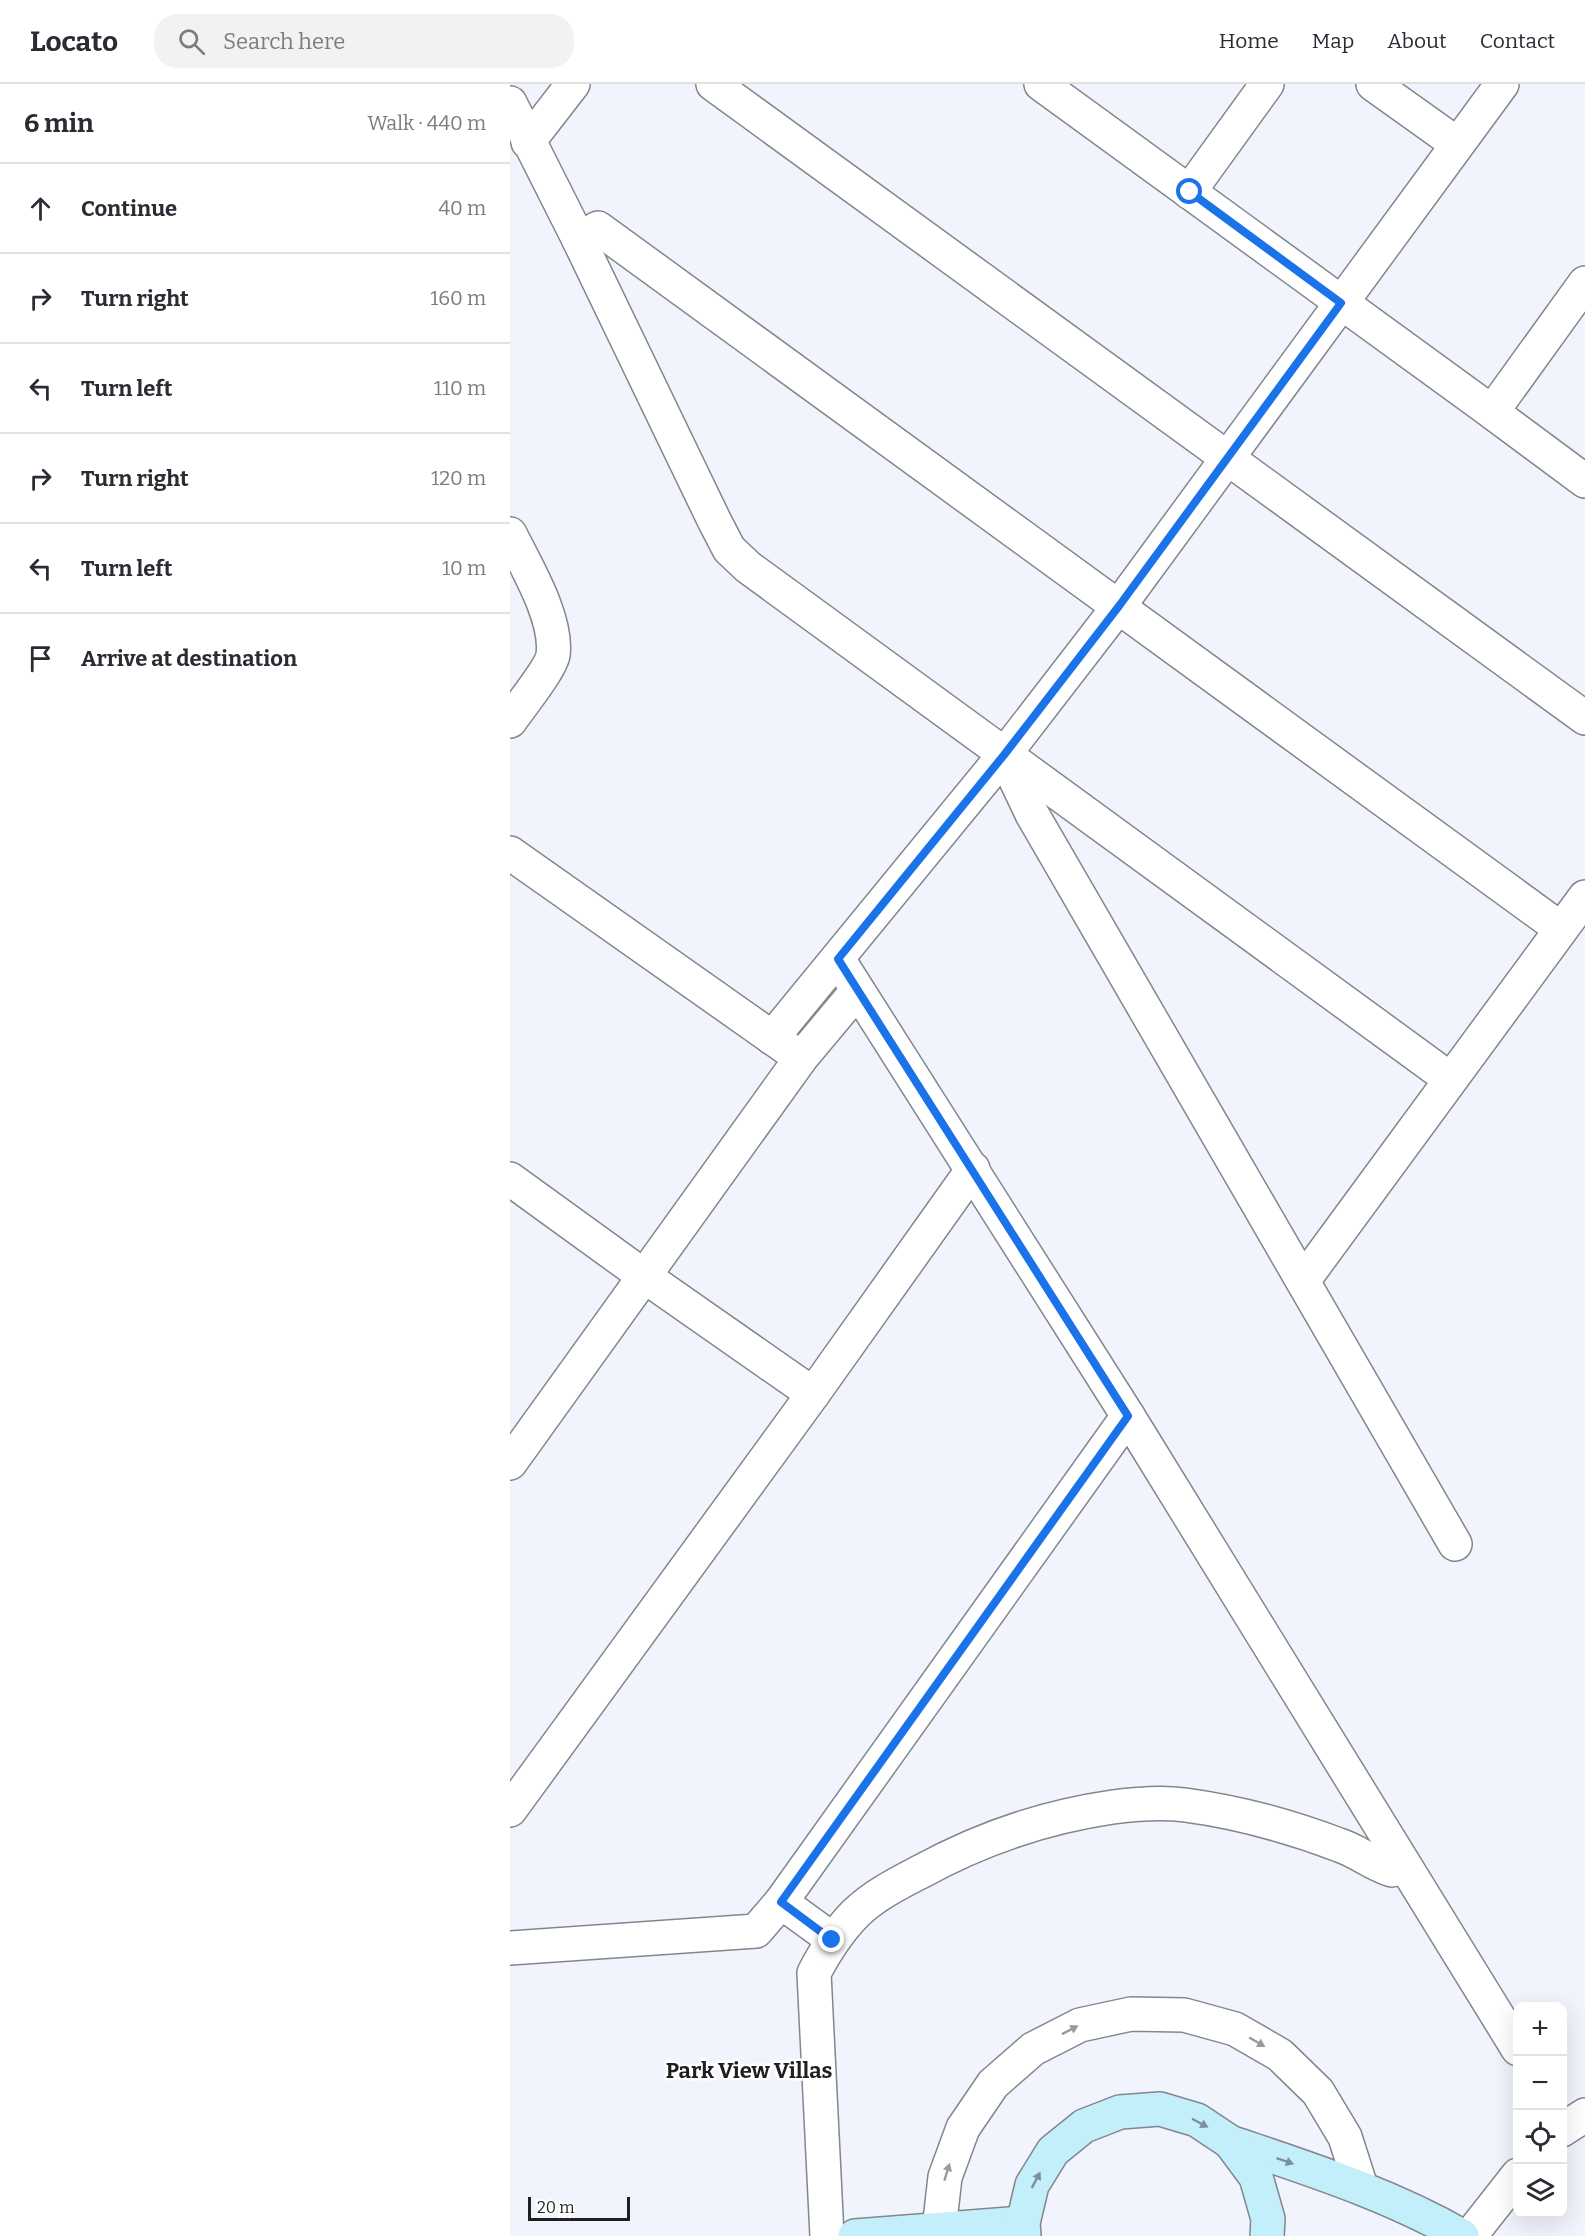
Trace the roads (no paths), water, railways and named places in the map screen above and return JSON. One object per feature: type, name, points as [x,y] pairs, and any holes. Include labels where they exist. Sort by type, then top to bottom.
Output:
[{"type":"street","points":[[528,142],[573,84]]},
{"type":"street","points":[[713,84],[1585,718]]},
{"type":"street","points":[[1041,84],[1585,481]]},
{"type":"street","points":[[1190,192],[1267,84]]},
{"type":"street","points":[[1373,84],[1457,144]]},
{"type":"street","points":[[772,1038],[1004,755],[1119,606],[1502,84]]},
{"type":"street","points":[[510,104],[579,240],[729,549],[748,567],[1450,1079]]},
{"type":"street","points":[[579,240],[598,228],[1561,929]]},
{"type":"street","points":[[1492,412],[1585,283]]},
{"type":"street","points":[[510,534],[539,592],[551,629],[553,657],[510,721]]},
{"type":"street","points":[[1004,755],[1032,814],[1455,1544]]},
{"type":"street","points":[[510,853],[801,1058]]},
{"type":"street","points":[[1303,1281],[1585,897]]},
{"type":"street","points":[[838,959],[1128,1416],[1513,2041]]},
{"type":"street","points":[[510,1463],[801,1058],[857,991]]},
{"type":"street","points":[[510,1810],[813,1394],[973,1169]]},
{"type":"street","points":[[510,1179],[813,1394]]},
{"type":"street","points":[[510,1948],[756,1931],[781,1902],[1128,1416]]},
{"type":"street","points":[[827,2236],[814,1972],[832,1940],[856,1913],[882,1892],[932,1865],[1023,1826],[1080,1812],[1136,1804],[1184,1804],[1279,1823],[1342,1846],[1384,1868],[1392,1870],[1404,1863]]},
{"type":"street","points":[[781,1902],[832,1940]]},
{"type":"street","points":[[939,2229],[945,2177],[963,2128],[993,2084],[1033,2049],[1080,2025],[1131,2014],[1184,2015],[1235,2029],[1280,2055],[1318,2092],[1345,2137],[1361,2187]]},
{"type":"street","points":[[855,2236],[939,2229],[1023,2230],[1032,2185],[1053,2151],[1084,2126],[1120,2112],[1160,2109],[1197,2120],[1230,2142],[1361,2187],[1427,2216],[1462,2236]]},
{"type":"street","points":[[1230,2142],[1256,2177],[1268,2219],[1267,2236]]},
{"type":"street","points":[[1470,2236],[1513,2181]]},
{"type":"district","name":"Park View Villas","points":[[749,2070]]}]
